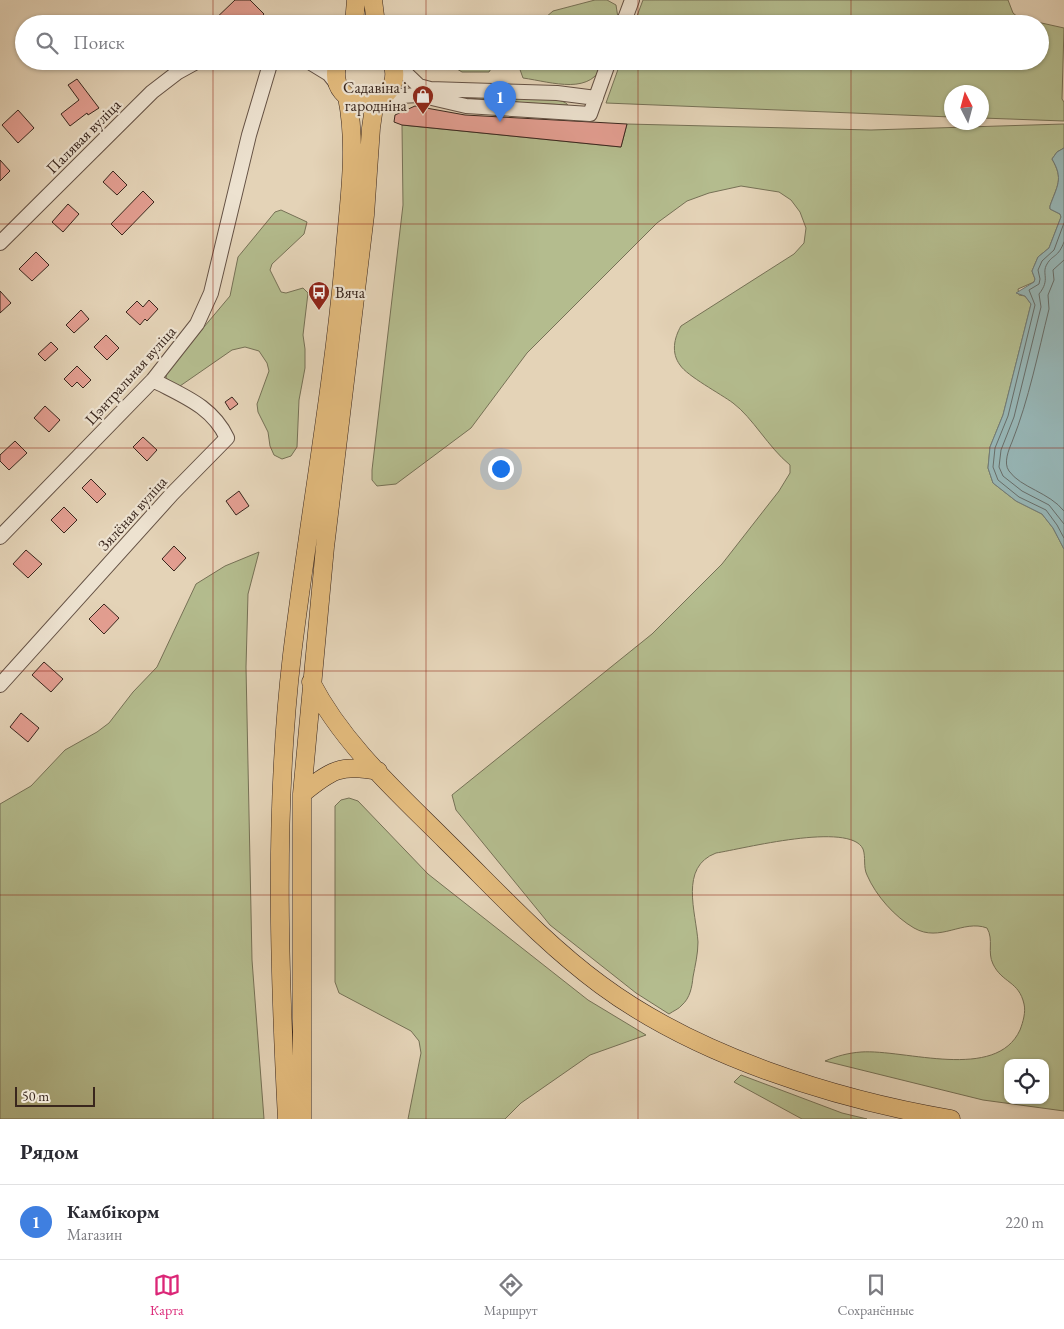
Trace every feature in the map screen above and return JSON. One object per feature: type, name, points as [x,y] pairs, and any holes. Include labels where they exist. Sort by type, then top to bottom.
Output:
[{"type":"main road","points":[[355,15],[356,0]]},
{"type":"main road","points":[[373,0],[375,15]]},
{"type":"main road","points":[[287,1119],[280,849],[284,750],[292,658],[340,298],[352,136],[344,93],[336,70]]},
{"type":"main road","points":[[302,1119],[302,794],[311,682],[364,224],[371,128],[379,99],[392,84],[393,70]]},
{"type":"main road","points":[[344,93],[361,102],[379,99]]},
{"type":"main road","points":[[311,682],[328,713],[378,771],[555,948],[602,986],[638,1010],[682,1034],[778,1074],[877,1104],[951,1119]]},
{"type":"main road","points":[[302,794],[334,770],[360,767],[378,771]]},
{"type":"street","points":[[626,15],[632,0]]},
{"type":"street","name":"Палявая вуліца","points":[[0,243],[152,92],[182,70]]},
{"type":"street","name":"Цэнтральная вуліца","points":[[0,537],[153,380],[198,324],[211,293],[249,134],[268,70]]},
{"type":"street","points":[[325,70],[344,93]]},
{"type":"street","points":[[402,70],[419,86],[430,89],[557,93],[596,98]]},
{"type":"street","points":[[379,99],[419,95],[466,106],[590,114],[606,70]]},
{"type":"street","name":"Зялёная вуліца","points":[[0,685],[172,494],[228,438],[220,422],[213,415],[200,405],[153,380]]},
{"type":"green space","points":[[595,0],[607,0],[616,5],[618,15],[548,15],[553,11]]},
{"type":"green space","points":[[643,0],[1008,0],[1015,15],[637,15]]},
{"type":"green space","points":[[1049,25],[1064,28],[1062,99],[1064,102],[1064,121],[989,118],[989,85],[944,85],[944,117],[606,103],[618,70],[1049,70]]},
{"type":"green space","points":[[459,70],[490,70],[489,72],[462,72]]},
{"type":"green space","points":[[520,70],[600,70],[591,79],[581,83],[558,84],[523,78]]},
{"type":"green space","points":[[478,97],[540,97],[562,101],[568,105],[470,100]]},
{"type":"green space","points":[[627,124],[871,130],[944,128],[944,130],[989,130],[989,126],[1064,124],[1064,148],[1057,152],[1052,159],[1058,172],[1058,182],[1050,206],[1050,209],[1060,214],[1061,217],[1049,248],[1038,257],[1032,271],[1035,279],[1034,282],[1018,289],[1019,295],[1025,296],[1031,304],[1003,415],[990,447],[988,468],[993,483],[1016,501],[1042,514],[1053,528],[1064,549],[1064,1111],[1012,1104],[1049,1104],[1049,1059],[1004,1059],[1004,1103],[983,1100],[825,1061],[861,1052],[948,1059],[971,1059],[991,1055],[1008,1046],[1020,1030],[1025,1007],[1022,996],[1001,975],[991,960],[990,937],[987,928],[969,926],[933,933],[914,928],[900,918],[875,891],[866,872],[863,849],[854,841],[838,837],[794,839],[716,853],[705,860],[697,869],[692,892],[698,942],[691,988],[685,1002],[669,1014],[636,993],[550,925],[456,810],[452,795],[652,634],[722,564],[779,491],[790,473],[790,465],[740,409],[680,365],[675,356],[675,340],[681,326],[794,254],[804,243],[806,228],[800,212],[791,200],[779,192],[741,186],[709,193],[687,201],[657,223],[527,353],[471,428],[396,484],[377,486],[372,480],[372,470],[403,205],[402,125],[621,147]]},
{"type":"green space","points":[[281,210],[307,222],[304,234],[272,264],[270,270],[281,292],[286,293],[303,288],[308,293],[303,335],[305,368],[299,400],[297,447],[291,456],[282,459],[274,455],[270,446],[268,432],[258,412],[257,404],[269,371],[267,363],[259,351],[245,347],[232,350],[180,386],[166,378],[167,371],[230,296],[238,257],[275,212]]},
{"type":"green space","points":[[259,552],[248,594],[246,667],[252,960],[264,1119],[0,1119],[0,804],[31,786],[65,750],[109,723],[133,692],[157,667],[196,584],[225,566]]},
{"type":"green space","points":[[349,798],[358,801],[428,874],[588,1000],[646,1035],[590,1055],[521,1103],[505,1119],[408,1119],[421,1053],[419,1041],[411,1031],[339,993],[335,982],[335,806],[341,800]]},
{"type":"green space","points":[[741,1075],[842,1113],[867,1119],[802,1119],[734,1082]]},
{"type":"water","points":[[1064,148],[1064,549],[1053,528],[1042,514],[1016,501],[993,483],[988,468],[990,447],[1003,415],[1031,304],[1025,296],[1016,293],[1034,282],[1035,279],[1032,271],[1038,257],[1049,248],[1061,217],[1060,214],[1050,209],[1058,182],[1058,172],[1052,159],[1057,152]]},
{"type":"building","points":[[235,0],[250,0],[264,14],[263,15],[219,15]]},
{"type":"building","points":[[77,79],[99,108],[88,115],[87,113],[70,126],[61,114],[79,100],[68,85]]},
{"type":"building","points":[[415,106],[465,115],[627,124],[621,147],[402,125],[394,122],[395,115]]},
{"type":"building","points":[[18,110],[34,128],[18,143],[2,125]]},
{"type":"building","points":[[0,160],[10,171],[0,181]]},
{"type":"building","points":[[113,171],[127,185],[117,195],[103,182]]},
{"type":"building","points":[[143,191],[154,202],[122,235],[111,224]]},
{"type":"building","points":[[68,204],[79,214],[63,232],[52,222]]},
{"type":"building","points":[[36,252],[49,265],[32,281],[19,269]]},
{"type":"building","points":[[0,291],[11,303],[0,313]]},
{"type":"building","points":[[149,300],[158,309],[147,321],[145,319],[140,325],[126,312],[137,301],[143,307]]},
{"type":"building","points":[[81,310],[89,319],[74,333],[66,325]]},
{"type":"building","points":[[106,335],[119,348],[107,360],[94,347]]},
{"type":"building","points":[[51,342],[58,349],[45,361],[38,354]]},
{"type":"building","points":[[77,366],[91,380],[83,388],[77,382],[72,387],[64,379]]},
{"type":"building","points":[[232,397],[238,404],[230,410],[225,402]]},
{"type":"building","points":[[45,406],[60,420],[49,432],[34,418]]},
{"type":"building","points":[[143,437],[157,450],[147,461],[133,447]]},
{"type":"building","points":[[15,441],[27,453],[9,470],[0,461],[0,455]]},
{"type":"building","points":[[91,479],[106,494],[97,503],[82,488]]},
{"type":"building","points":[[239,491],[249,506],[236,515],[226,501]]},
{"type":"building","points":[[64,507],[77,520],[64,533],[51,520]]},
{"type":"building","points":[[174,546],[186,558],[174,571],[162,559]]},
{"type":"building","points":[[26,550],[42,564],[28,578],[13,564]]},
{"type":"building","points":[[104,604],[119,618],[104,634],[89,619]]},
{"type":"building","points":[[44,662],[63,679],[51,692],[32,675]]},
{"type":"building","points":[[21,713],[39,728],[28,742],[10,727]]},
{"type":"place","name":"Садавіна і гародніна","points":[[423,115]]},
{"type":"place","name":"Камбікорм","points":[[500,122]]},
{"type":"place","name":"Вяча","points":[[319,311]]}]
